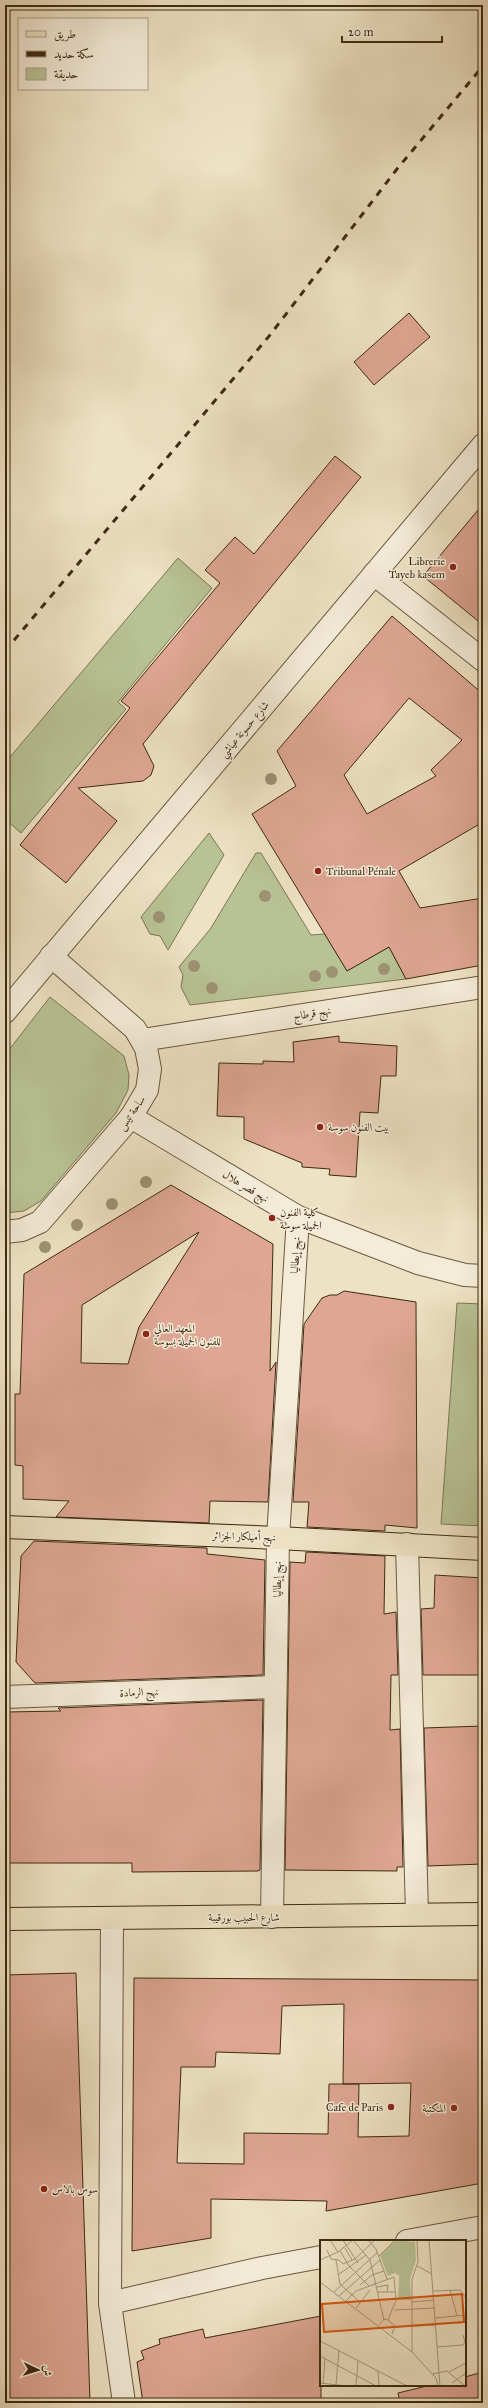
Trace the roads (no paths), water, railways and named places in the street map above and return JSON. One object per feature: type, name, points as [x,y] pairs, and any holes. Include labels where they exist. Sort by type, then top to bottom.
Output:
[{"type":"main road","name":"نهج أميلكار الجزائر","points":[[5,1527],[407,1544],[483,1550]]},
{"type":"main road","name":"شارع الحبيب بورقيبة","points":[[5,1919],[483,1914]]},
{"type":"street","name":"شارع حسونة عياشي","points":[[5,1012],[483,445]]},
{"type":"street","points":[[374,574],[482,656]]},
{"type":"street","name":"ساحة تيس","points":[[5,1232],[22,1230],[40,1222],[131,1117],[147,1090],[150,1069],[146,1048],[135,1029],[51,956]]},
{"type":"street","name":"نهج قرطاج","points":[[142,1040],[483,987]]},
{"type":"street","name":"نهج قصر هلال","points":[[131,1117],[298,1217],[418,1263],[466,1275],[483,1276]]},
{"type":"street","name":"نهج إيطاليا","points":[[272,1917],[274,1687],[278,1538],[298,1217]]},
{"type":"street","points":[[407,1544],[417,1914]]},
{"type":"street","name":"نهج الرمادة","points":[[5,1697],[274,1687]]},
{"type":"street","points":[[112,1918],[110,2303],[124,2403]]},
{"type":"street","points":[[412,2240],[483,2227]]},
{"type":"street","points":[[110,2303],[320,2257]]},
{"type":"railway","points":[[5,651],[270,335],[397,169],[483,66]]},
{"type":"place","name":"Librerie Tayeb kasem","points":[[453,567]]},
{"type":"place","name":"Tribunal Pénale","points":[[318,871]]},
{"type":"place","name":"بيت الفنون سوسة","points":[[320,1127]]},
{"type":"place","name":"كلية الفنون الجميلة سوسة","points":[[272,1218]]},
{"type":"place","name":"المعهد العالي للفنون الجميلة بسوسة","points":[[146,1334]]},
{"type":"place","name":"Cafe de Paris","points":[[391,2107]]},
{"type":"place","name":"المكتبة","points":[[454,2108]]},
{"type":"place","name":"سوس بالاس","points":[[44,2189]]}]
